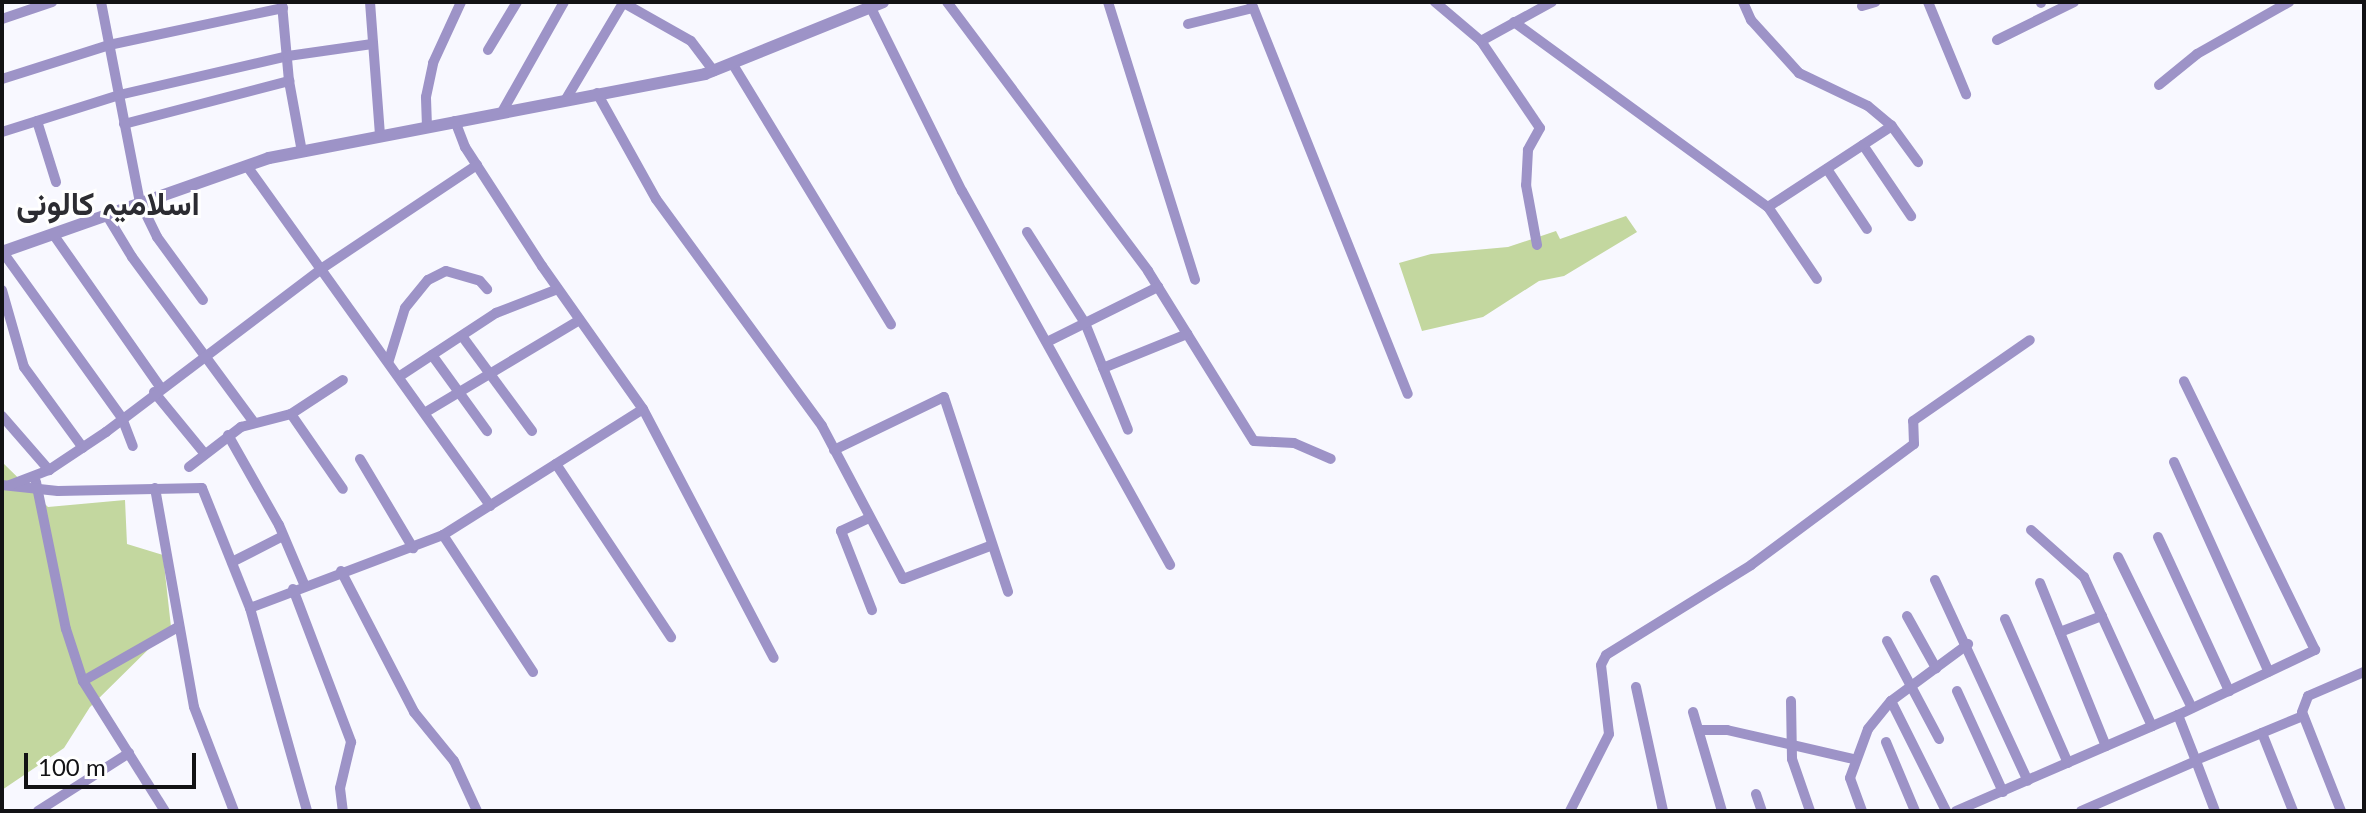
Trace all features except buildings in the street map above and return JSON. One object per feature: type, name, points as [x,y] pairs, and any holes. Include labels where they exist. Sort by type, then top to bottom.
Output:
[{"type":"street","points":[[2,19],[52,2]]},
{"type":"street","points":[[101,2],[140,202],[157,237],[203,300]]},
{"type":"street","points":[[370,2],[380,136]]},
{"type":"street","points":[[427,127],[426,97],[433,63],[461,2]]},
{"type":"street","points":[[488,50],[517,2]]},
{"type":"street","points":[[502,112],[564,2]]},
{"type":"street","points":[[566,99],[623,2],[691,41],[714,71]]},
{"type":"street","points":[[947,2],[1158,287],[1254,441],[1294,443],[1331,459]]},
{"type":"street","points":[[1108,2],[1195,280]]},
{"type":"street","points":[[1435,2],[1481,41],[1540,128],[1528,150],[1526,185],[1537,245]]},
{"type":"street","points":[[1481,41],[1552,2]]},
{"type":"street","points":[[1743,2],[1751,20],[1799,73],[1847,94],[1892,126],[1918,162]]},
{"type":"street","points":[[1862,6],[1875,2]]},
{"type":"street","points":[[1928,2],[1966,94]]},
{"type":"street","points":[[1997,40],[2074,2]]},
{"type":"street","points":[[2159,85],[2197,54],[2289,2]]},
{"type":"street","points":[[2,79],[109,45],[283,5],[289,81],[302,152]]},
{"type":"street","points":[[133,446],[122,418],[2,252],[247,166],[302,152],[714,71],[868,5],[962,191],[1049,341],[1170,565]]},
{"type":"street","points":[[1188,24],[1252,5],[1408,394]]},
{"type":"street","points":[[1514,22],[1768,207],[1817,279]]},
{"type":"street","points":[[2,132],[119,95],[288,56],[372,44]]},
{"type":"street","points":[[732,63],[891,324]]},
{"type":"street","points":[[124,124],[289,81]]},
{"type":"street","points":[[597,93],[656,199],[822,426],[903,579],[990,546]]},
{"type":"street","points":[[37,121],[56,182]]},
{"type":"street","points":[[455,121],[477,165],[558,289],[643,409],[774,658]]},
{"type":"street","points":[[1768,207],[1892,126]]},
{"type":"street","points":[[1863,145],[1911,216]]},
{"type":"street","points":[[6,485],[49,470],[83,448],[157,389],[324,267],[477,165]]},
{"type":"street","points":[[247,166],[324,267],[490,506]]},
{"type":"street","points":[[1827,169],[1867,229]]},
{"type":"street","points":[[106,214],[253,421]]},
{"type":"street","points":[[1027,232],[1085,323],[1128,430]]},
{"type":"street","points":[[53,234],[157,389],[205,454]]},
{"type":"street","points":[[389,360],[405,308],[428,280],[446,271],[480,281],[487,289]]},
{"type":"street","points":[[1049,341],[1158,287]]},
{"type":"street","points":[[400,376],[496,313],[558,289]]},
{"type":"street","points":[[2,290],[24,367],[83,448]]},
{"type":"street","points":[[426,412],[580,320]]},
{"type":"street","points":[[1103,368],[1187,334]]},
{"type":"street","points":[[462,336],[532,431]]},
{"type":"street","points":[[1570,811],[1609,734],[1601,665],[1606,655],[1751,565],[1916,443],[1913,421],[2030,340]]},
{"type":"street","points":[[432,355],[487,431]]},
{"type":"street","points":[[189,467],[228,435],[253,421],[291,414],[343,380]]},
{"type":"street","points":[[1956,811],[2178,715],[2315,650],[2184,381]]},
{"type":"street","points":[[834,450],[944,397],[990,546],[1008,592]]},
{"type":"street","points":[[250,608],[298,587],[443,535],[643,409]]},
{"type":"street","points":[[291,414],[343,489]]},
{"type":"street","points":[[2,416],[49,470]]},
{"type":"street","points":[[228,435],[283,536],[351,742],[340,788],[343,811]]},
{"type":"street","points":[[360,459],[413,548]]},
{"type":"street","points":[[2174,462],[2269,672]]},
{"type":"street","points":[[556,464],[671,637]]},
{"type":"street","points":[[35,476],[66,629],[83,681],[165,811]]},
{"type":"street","points":[[6,485],[38,488],[202,488],[250,608],[307,811]]},
{"type":"street","points":[[155,488],[194,707],[234,811]]},
{"type":"street","points":[[869,518],[841,531],[872,610]]},
{"type":"street","points":[[2031,530],[2084,577],[2152,726]]},
{"type":"street","points":[[443,535],[533,672]]},
{"type":"street","points":[[232,562],[283,536]]},
{"type":"street","points":[[2158,537],[2229,691]]},
{"type":"street","points":[[2118,557],[2192,708]]},
{"type":"street","points":[[341,571],[414,712],[454,761],[477,811]]},
{"type":"street","points":[[1935,580],[1968,644],[2028,781]]},
{"type":"street","points":[[2040,583],[2106,746]]},
{"type":"street","points":[[1907,616],[1936,668]]},
{"type":"street","points":[[2060,632],[2102,616]]},
{"type":"street","points":[[2005,619],[2068,763]]},
{"type":"street","points":[[83,681],[178,627]]},
{"type":"street","points":[[1887,641],[1939,739]]},
{"type":"street","points":[[1862,811],[1850,778],[1854,759],[1891,701],[1968,644]]},
{"type":"street","points":[[2341,811],[2303,716],[2308,696],[2364,672]]},
{"type":"street","points":[[1636,687],[1663,811]]},
{"type":"street","points":[[1957,691],[2003,792]]},
{"type":"street","points":[[1791,701],[1790,742],[1810,811]]},
{"type":"street","points":[[1891,701],[1946,811]]},
{"type":"street","points":[[1693,712],[1722,811]]},
{"type":"street","points":[[2178,715],[2215,811]]},
{"type":"street","points":[[2081,811],[2303,716]]},
{"type":"street","points":[[1699,730],[1790,742],[1854,759]]},
{"type":"street","points":[[2262,733],[2293,811]]},
{"type":"street","points":[[1886,742],[1915,811]]},
{"type":"street","points":[[38,811],[129,753]]},
{"type":"street","points":[[1756,794],[1762,811]]},
{"type":"green space","points":[[1626,216],[1637,232],[1564,276],[1539,281],[1483,317],[1422,331],[1399,263],[1431,254],[1508,247],[1556,231],[1560,239]]},
{"type":"green space","points":[[2,462],[48,507],[125,500],[127,544],[163,555],[171,627],[90,707],[64,748],[2,790]]},
{"type":"district","name":"اسلامیہ کالونی","points":[[108,203]]}]
